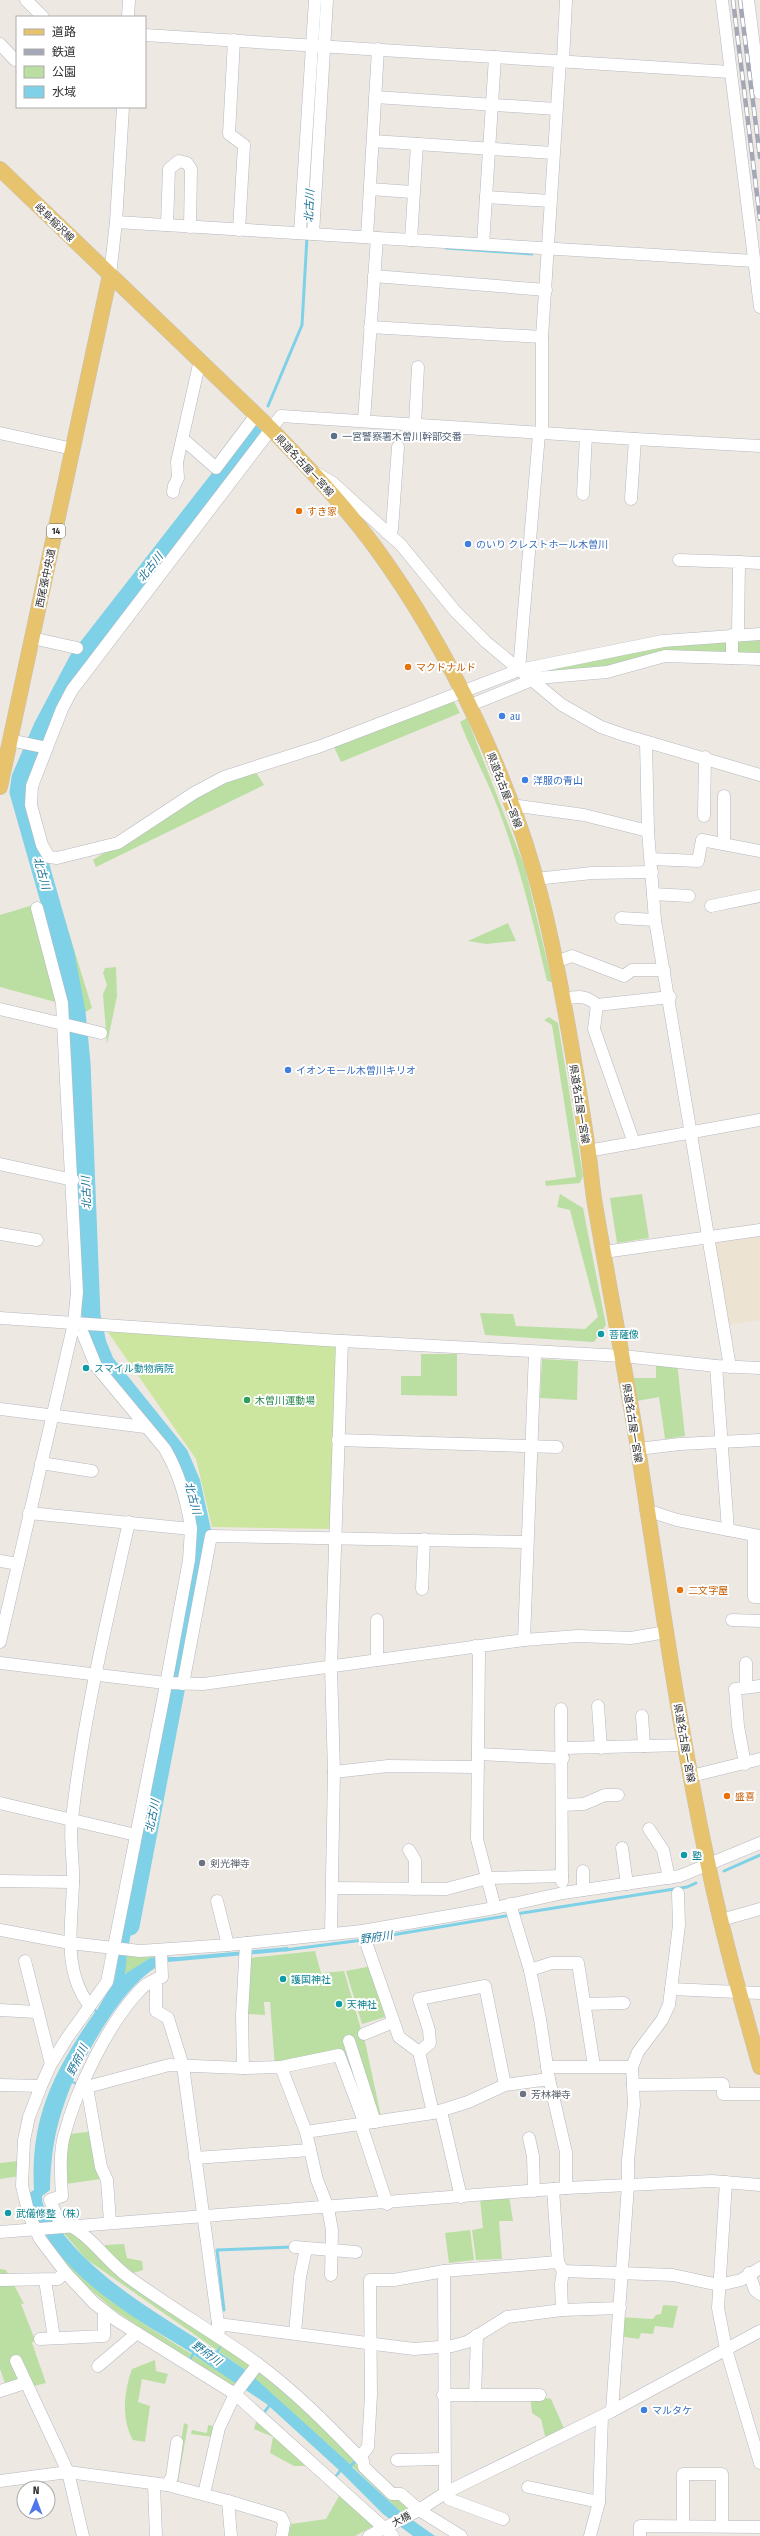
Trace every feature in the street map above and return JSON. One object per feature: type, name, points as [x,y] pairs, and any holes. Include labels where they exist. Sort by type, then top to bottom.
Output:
[{"type":"main road","name":"岐阜稲沢線","points":[[0,169],[110,275]]},
{"type":"main road","name":"県道名古屋一宮線","points":[[110,275],[200,360],[313,472],[375,547],[400,582],[441,651],[486,741],[511,805],[535,879],[556,962],[588,1151],[595,1207],[623,1356],[646,1510],[691,1776],[708,1865],[721,1920],[760,2067]]},
{"type":"main road","name":"西尾張中央道","points":[[0,784],[17,741],[32,638],[110,275]]},
{"type":"street","points":[[26,0],[42,16]]},
{"type":"street","points":[[314,0],[318,45]]},
{"type":"street","points":[[307,234],[318,45],[327,0]]},
{"type":"street","points":[[519,670],[540,434],[542,337],[546,290],[550,201],[556,109],[566,0]]},
{"type":"street","points":[[722,0],[760,307]]},
{"type":"street","points":[[748,0],[755,21],[760,93]]},
{"type":"street","points":[[146,35],[730,72]]},
{"type":"street","points":[[234,40],[229,134],[244,145],[239,230]]},
{"type":"street","points":[[0,44],[15,60],[16,59]]},
{"type":"street","points":[[364,420],[374,276],[370,189],[378,49]]},
{"type":"street","points":[[483,244],[495,57]]},
{"type":"street","points":[[375,97],[556,109]]},
{"type":"street","name":"14","points":[[110,275],[116,222],[122,108]]},
{"type":"street","points":[[373,141],[488,151],[553,153]]},
{"type":"street","points":[[411,240],[412,192],[417,144]]},
{"type":"street","points":[[167,225],[169,169],[179,161],[187,163],[192,169],[190,227]]},
{"type":"street","points":[[370,189],[412,192]]},
{"type":"street","points":[[486,197],[550,201]]},
{"type":"street","points":[[116,222],[548,247],[754,261]]},
{"type":"street","points":[[374,276],[546,290]]},
{"type":"street","points":[[370,328],[542,337]]},
{"type":"street","points":[[174,492],[174,486],[178,478],[177,462],[200,360]]},
{"type":"street","points":[[415,424],[418,367]]},
{"type":"street","points":[[183,439],[216,468],[256,415]]},
{"type":"street","points":[[760,446],[540,434],[364,420],[281,416],[72,690],[45,747],[32,786],[31,805],[42,845],[49,857],[57,858],[118,843],[194,793],[224,777],[321,746],[519,670],[664,641],[760,634]]},
{"type":"street","points":[[0,433],[73,449]]},
{"type":"street","points":[[583,494],[586,436]]},
{"type":"street","points":[[630,499],[634,439]]},
{"type":"street","points":[[387,533],[392,529],[398,447]]},
{"type":"street","points":[[313,472],[333,483],[387,533],[420,566],[455,611],[486,642],[531,681],[562,705],[601,727],[646,742],[705,757],[760,775]]},
{"type":"street","points":[[679,560],[760,563]]},
{"type":"street","points":[[732,658],[735,635],[739,562]]},
{"type":"street","points":[[32,638],[78,648]]},
{"type":"street","points":[[664,641],[665,656]]},
{"type":"street","points":[[468,706],[531,681],[564,674],[607,672],[665,656],[760,659]]},
{"type":"street","points":[[17,741],[45,747]]},
{"type":"street","points":[[646,742],[648,831],[655,920],[670,997],[730,1367]]},
{"type":"street","points":[[704,816],[705,757]]},
{"type":"street","points":[[724,796],[724,844]]},
{"type":"street","points":[[511,805],[584,815],[648,831]]},
{"type":"street","points":[[651,859],[698,861],[702,840],[760,850]]},
{"type":"street","points":[[535,879],[592,873],[652,872]]},
{"type":"street","points":[[653,894],[689,896]]},
{"type":"street","points":[[711,906],[760,896]]},
{"type":"street","points":[[0,1642],[74,1323],[77,1292],[66,1024],[62,1003],[37,908]]},
{"type":"street","points":[[622,918],[655,920]]},
{"type":"street","points":[[556,962],[572,956],[624,976],[632,970],[664,970]]},
{"type":"street","points":[[563,1000],[577,996],[588,997],[597,1006]]},
{"type":"street","points":[[597,1006],[670,997]]},
{"type":"street","points":[[597,1006],[594,1029],[634,1143]]},
{"type":"street","points":[[0,1009],[101,1033]]},
{"type":"street","points":[[588,1151],[692,1131],[760,1120]]},
{"type":"street","points":[[0,1164],[73,1180]]},
{"type":"street","points":[[604,1252],[760,1230]]},
{"type":"street","points":[[0,1234],[37,1240]]},
{"type":"street","points":[[0,1318],[342,1341],[623,1356],[716,1366],[760,1368]]},
{"type":"street","points":[[83,1334],[96,1366],[145,1427],[165,1449],[173,1464],[188,1503],[187,1529],[189,1560],[167,1683],[136,1835],[119,1950],[107,1982],[89,2005],[51,2064],[29,2117],[24,2140],[22,2171],[29,2215],[65,2272],[104,2311],[137,2333],[236,2393],[393,2536]]},
{"type":"street","points":[[331,1934],[334,1772],[331,1668],[334,1537],[342,1341]]},
{"type":"street","points":[[524,1640],[535,1352]]},
{"type":"street","points":[[716,1366],[728,1530]]},
{"type":"street","points":[[0,1409],[145,1427]]},
{"type":"street","points":[[338,1440],[557,1447]]},
{"type":"street","points":[[638,1449],[760,1440]]},
{"type":"street","points":[[155,1450],[166,1467],[178,1494],[187,1529]]},
{"type":"street","points":[[41,1463],[92,1471]]},
{"type":"street","points":[[646,1510],[677,1520],[757,1536],[754,1597],[760,1597]]},
{"type":"street","points":[[30,1513],[187,1529]]},
{"type":"street","points":[[89,2005],[82,1996],[71,1966],[70,1943],[73,1882],[72,1820],[95,1674],[129,1522]]},
{"type":"street","points":[[182,1684],[211,1536],[334,1537],[527,1542]]},
{"type":"street","points":[[422,1590],[424,1539]]},
{"type":"street","points":[[0,1561],[18,1564]]},
{"type":"street","points":[[377,1620],[377,1660]]},
{"type":"street","points":[[732,1620],[760,1621]]},
{"type":"street","points":[[0,1663],[167,1683],[203,1684],[331,1668],[377,1660],[524,1640],[578,1636],[632,1638],[666,1632]]},
{"type":"street","points":[[475,1646],[479,1654],[478,1840],[495,1908]]},
{"type":"street","points":[[746,1663],[746,1687]]},
{"type":"street","points":[[745,1764],[738,1726],[736,1689],[760,1686]]},
{"type":"street","points":[[598,1706],[601,1748]]},
{"type":"street","points":[[561,1710],[563,1753],[563,1893]]},
{"type":"street","points":[[642,1716],[644,1746]]},
{"type":"street","points":[[478,1754],[563,1753],[601,1748],[686,1745]]},
{"type":"street","points":[[691,1776],[760,1760]]},
{"type":"street","points":[[334,1772],[388,1766],[478,1767]]},
{"type":"street","points":[[562,1805],[584,1804],[604,1795],[618,1795]]},
{"type":"street","points":[[0,1803],[136,1835]]},
{"type":"street","points":[[649,1829],[663,1850],[669,1878]]},
{"type":"street","points":[[0,1930],[70,1943],[119,1950],[162,1953],[228,1945],[246,1949],[331,1934],[364,1937],[495,1908],[512,1910],[563,1893],[669,1878],[708,1865],[760,1843]]},
{"type":"street","points":[[622,1848],[627,1884]]},
{"type":"street","points":[[409,1850],[415,1860],[415,1889]]},
{"type":"street","points":[[583,1871],[583,1890]]},
{"type":"street","points":[[332,1888],[446,1889],[488,1878],[562,1876]]},
{"type":"street","points":[[0,1881],[73,1882]]},
{"type":"street","points":[[590,2536],[599,2502],[607,2413],[620,2308],[633,2085],[632,2067],[638,2052],[662,2020],[669,2005],[679,1926],[678,1893]]},
{"type":"street","points":[[217,1901],[228,1945]]},
{"type":"street","points":[[721,1920],[760,1909]]},
{"type":"street","points":[[512,1910],[530,1970],[549,2079],[566,2152],[566,2188]]},
{"type":"street","points":[[364,1937],[399,2038],[419,2052],[461,2197]]},
{"type":"street","points":[[243,2068],[242,2015],[246,1949]]},
{"type":"street","points":[[162,1953],[156,2011],[168,2018],[183,2066],[201,2216],[209,2255],[219,2337]]},
{"type":"street","points":[[25,1961],[36,2012],[51,2064]]},
{"type":"street","points":[[530,1970],[552,1963],[578,1963],[594,2066]]},
{"type":"street","points":[[159,1975],[142,1987],[126,2006],[104,2042],[84,2086],[64,2136],[60,2161],[62,2196],[50,2200],[59,2221],[71,2225],[80,2231],[120,2271],[154,2296],[219,2337],[257,2365],[305,2404],[364,2461],[364,2467],[392,2494],[401,2494],[419,2510],[461,2536]]},
{"type":"street","points":[[419,2052],[430,2043],[429,2030],[419,1999],[485,1986],[505,2084]]},
{"type":"street","points":[[671,1989],[739,1991],[760,1994]]},
{"type":"street","points":[[585,2004],[624,2003]]},
{"type":"street","points":[[0,2010],[36,2012]]},
{"type":"street","points":[[364,2034],[393,2022]]},
{"type":"street","points":[[349,2041],[367,2124],[387,2204]]},
{"type":"street","points":[[84,2086],[169,2065],[243,2068],[280,2067],[339,2055],[367,2124]]},
{"type":"street","points":[[280,2067],[306,2132],[317,2180],[328,2208],[332,2230],[331,2274]]},
{"type":"street","points":[[547,2067],[632,2067]]},
{"type":"street","points":[[306,2132],[367,2124],[437,2112],[468,2102],[505,2084],[549,2079]]},
{"type":"street","points":[[633,2085],[723,2084],[723,2094],[760,2094]]},
{"type":"street","points":[[0,2085],[42,2086]]},
{"type":"street","points":[[84,2086],[101,2167],[107,2180],[110,2222]]},
{"type":"street","points":[[529,2138],[533,2156],[534,2191]]},
{"type":"street","points":[[195,2158],[310,2150]]},
{"type":"street","points":[[726,2182],[718,2308],[726,2349],[760,2463]]},
{"type":"street","points":[[0,2232],[110,2222],[387,2204],[566,2188],[726,2182],[760,2185]]},
{"type":"street","points":[[553,2189],[560,2266],[562,2310]]},
{"type":"street","points":[[295,2333],[301,2248],[356,2252]]},
{"type":"street","points":[[360,2458],[368,2447],[371,2395],[370,2280],[394,2280],[444,2271],[560,2266],[673,2275],[719,2285],[740,2280],[754,2270]]},
{"type":"street","points":[[754,2270],[755,2290],[760,2294]]},
{"type":"street","points":[[444,2271],[443,2459],[445,2493],[449,2499],[503,2519]]},
{"type":"street","points":[[0,2280],[58,2280],[65,2272]]},
{"type":"street","points":[[45,2280],[54,2338]]},
{"type":"street","points":[[218,2324],[295,2333],[414,2350],[444,2347],[467,2342],[507,2317],[562,2310],[620,2308]]},
{"type":"street","points":[[40,2339],[104,2336],[104,2311]]},
{"type":"street","name":"大橋","points":[[369,2536],[419,2510],[445,2493],[607,2413],[760,2331]]},
{"type":"street","points":[[98,2366],[137,2333]]},
{"type":"street","points":[[475,2395],[477,2335]]},
{"type":"street","points":[[16,2361],[68,2472],[83,2536]]},
{"type":"street","points":[[204,2494],[220,2428],[236,2393],[257,2365]]},
{"type":"street","points":[[0,2391],[25,2383]]},
{"type":"street","points":[[443,2395],[540,2395]]},
{"type":"street","points":[[167,2485],[172,2477],[177,2442]]},
{"type":"street","points":[[397,2460],[443,2459]]},
{"type":"street","points":[[0,2481],[68,2472],[154,2485],[167,2485],[204,2494],[281,2517],[284,2523],[282,2536]]},
{"type":"street","points":[[683,2526],[683,2474],[722,2474],[722,2526]]},
{"type":"street","points":[[154,2485],[156,2536]]},
{"type":"street","points":[[528,2487],[599,2502]]},
{"type":"street","points":[[228,2501],[231,2536]]},
{"type":"street","points":[[640,2536],[640,2526],[760,2527]]},
{"type":"shaded area","points":[[760,1230],[760,1320],[724,1326],[709,1237]]},
{"type":"green space","points":[[760,634],[760,658],[665,656],[537,678],[519,670],[588,655]]},
{"type":"green space","points":[[451,696],[460,713],[341,762],[333,745]]},
{"type":"green space","points":[[467,718],[525,868],[552,982],[547,981],[526,894],[506,830],[494,797],[460,722]]},
{"type":"green space","points":[[252,766],[264,785],[96,867],[93,860],[194,793]]},
{"type":"green space","points":[[33,905],[59,1003],[0,987],[0,915]]},
{"type":"green space","points":[[62,910],[92,1008],[84,1013],[57,912]]},
{"type":"green space","points":[[508,923],[516,941],[486,944],[468,941]]},
{"type":"green space","points":[[116,967],[117,996],[107,1044],[103,994],[107,985],[103,973],[105,968]]},
{"type":"green space","points":[[549,1017],[558,1023],[583,1176],[580,1183],[546,1186],[545,1181],[576,1177],[552,1025],[544,1020]]},
{"type":"green space","points":[[560,1194],[583,1208],[606,1325],[594,1342],[485,1335],[480,1313],[513,1314],[516,1326],[585,1329],[598,1317],[570,1210],[557,1207]]},
{"type":"green space","points":[[642,1194],[649,1238],[617,1243],[610,1198]]},
{"type":"green space","name":"木曽川運動場","points":[[103,1325],[342,1341],[334,1529],[212,1527],[196,1459]]},
{"type":"green space","points":[[421,1354],[457,1354],[457,1396],[401,1395],[401,1376],[421,1376]]},
{"type":"green space","points":[[542,1359],[578,1361],[577,1400],[540,1398]]},
{"type":"green space","points":[[656,1360],[677,1362],[685,1436],[665,1439],[659,1397],[637,1401],[632,1378],[656,1378]]},
{"type":"green space","points":[[315,1951],[321,1973],[344,1971],[366,2046],[382,2121],[365,2124],[339,2055],[275,2067],[270,2002],[264,2002],[265,2015],[248,2014],[249,1958]]},
{"type":"green space","points":[[157,1953],[157,1957],[150,1958],[127,1974],[124,1972],[127,1954]]},
{"type":"green space","points":[[372,1966],[385,2017],[362,2024],[346,1971]]},
{"type":"green space","points":[[95,2131],[101,2179],[66,2184],[63,2162],[70,2134]]},
{"type":"green space","points":[[18,2161],[20,2176],[0,2179],[0,2163]]},
{"type":"green space","points":[[509,2196],[513,2221],[499,2221],[502,2259],[476,2260],[472,2230],[483,2228],[480,2199]]},
{"type":"green space","points":[[73,2226],[106,2255],[105,2245],[124,2244],[127,2258],[142,2261],[143,2270],[127,2275],[250,2361],[251,2367],[247,2371],[86,2259],[62,2231]]},
{"type":"green space","points":[[470,2230],[474,2260],[449,2263],[445,2233]]},
{"type":"green space","points":[[39,2231],[43,2231],[59,2253],[80,2275],[105,2295],[160,2334],[238,2383],[236,2386],[229,2387],[114,2310],[64,2267]]},
{"type":"green space","points":[[0,2269],[6,2270],[24,2304],[11,2303],[21,2304],[35,2340],[32,2343],[46,2383],[19,2390],[6,2386],[0,2369]]},
{"type":"green space","points":[[663,2305],[678,2306],[673,2328],[655,2326],[653,2334],[641,2333],[639,2339],[617,2336],[619,2317],[653,2319],[656,2315],[661,2314]]},
{"type":"green space","points":[[155,2360],[156,2371],[168,2374],[165,2384],[142,2379],[138,2402],[150,2406],[145,2442],[133,2440],[129,2432],[125,2414],[129,2378],[132,2369]]},
{"type":"green space","points":[[264,2372],[411,2506],[401,2512],[352,2466],[359,2460],[357,2458],[350,2464],[253,2377],[257,2373]]},
{"type":"green space","points":[[530,2395],[551,2399],[566,2433],[545,2436],[541,2419],[532,2413]]},
{"type":"green space","points":[[256,2422],[304,2456],[305,2466],[294,2466],[270,2453],[273,2437],[254,2429]]},
{"type":"green space","points":[[184,2423],[188,2425],[177,2487],[174,2486]]},
{"type":"green space","points":[[208,2425],[214,2426],[213,2437],[191,2434],[192,2430],[207,2433]]},
{"type":"green space","points":[[339,2496],[350,2502],[375,2525],[355,2536],[288,2536],[291,2524],[326,2519]]},
{"type":"water","points":[[128,1900],[137,1902],[127,1954],[125,1974],[150,1958],[157,1957],[178,1957],[288,1947],[289,1951],[168,1962],[153,1969],[139,1981],[113,2013],[90,2049],[73,2081],[80,2084],[78,2086],[72,2083],[55,2136],[50,2190],[42,2196],[44,2207],[69,2241],[87,2260],[107,2277],[149,2308],[216,2351],[222,2344],[219,2352],[247,2371],[350,2464],[357,2458],[359,2459],[352,2467],[401,2512],[435,2536],[413,2536],[383,2514],[341,2472],[334,2480],[332,2479],[339,2470],[270,2407],[264,2415],[262,2413],[268,2405],[194,2355],[191,2360],[189,2359],[192,2353],[143,2323],[93,2287],[71,2267],[52,2244],[38,2220],[29,2193],[34,2190],[36,2140],[41,2117],[57,2075],[68,2054],[95,2012],[93,2008],[97,2010],[114,1981]]},
{"type":"waterway","name":"北古川","points":[[268,406],[302,325],[307,237]]},
{"type":"waterway","points":[[446,248],[532,254]]},
{"type":"waterway","name":"北古川","points":[[130,1926],[200,1560],[202,1533],[191,1483],[179,1455],[105,1363],[97,1344],[91,1316],[81,1063],[76,1012],[65,954],[19,792],[21,778],[43,727],[79,659],[245,446],[255,429]]},
{"type":"waterway","name":"野府川","points":[[724,1871],[760,1855]]},
{"type":"waterway","name":"野府川","points":[[516,1914],[687,1887],[696,1883]]},
{"type":"waterway","name":"野府川","points":[[368,1939],[511,1915]]},
{"type":"waterway","name":"野府川","points":[[285,1950],[363,1940]]},
{"type":"waterway","points":[[224,2310],[217,2250],[292,2247]]},
{"type":"railway","points":[[733,0],[760,219]]},
{"type":"railway","points":[[740,0],[760,157]]},
{"type":"place","name":"一宮警察署木曽川幹部交番","points":[[334,436]]},
{"type":"place","name":"すき家","points":[[299,511]]},
{"type":"place","name":"のいり クレストホール木曽川","points":[[468,544]]},
{"type":"place","name":"マクドナルド","points":[[408,667]]},
{"type":"place","name":"au","points":[[502,716]]},
{"type":"place","name":"洋服の青山","points":[[525,780]]},
{"type":"place","name":"イオンモール木曽川キリオ","points":[[288,1070]]},
{"type":"place","name":"菩薩像","points":[[601,1334]]},
{"type":"place","name":"スマイル動物病院","points":[[86,1368]]},
{"type":"place","name":"木曽川運動場","points":[[247,1400]]},
{"type":"place","name":"二文字屋","points":[[680,1590]]},
{"type":"place","name":"盛喜","points":[[727,1796]]},
{"type":"place","name":"塾","points":[[684,1855]]},
{"type":"place","name":"剣光禅寺","points":[[202,1863]]},
{"type":"place","name":"護国神社","points":[[283,1979]]},
{"type":"place","name":"天神社","points":[[339,2004]]},
{"type":"place","name":"芳林禅寺","points":[[523,2094]]},
{"type":"place","name":"武儀修整（株）","points":[[8,2213]]},
{"type":"place","name":"マルタケ","points":[[644,2410]]}]
